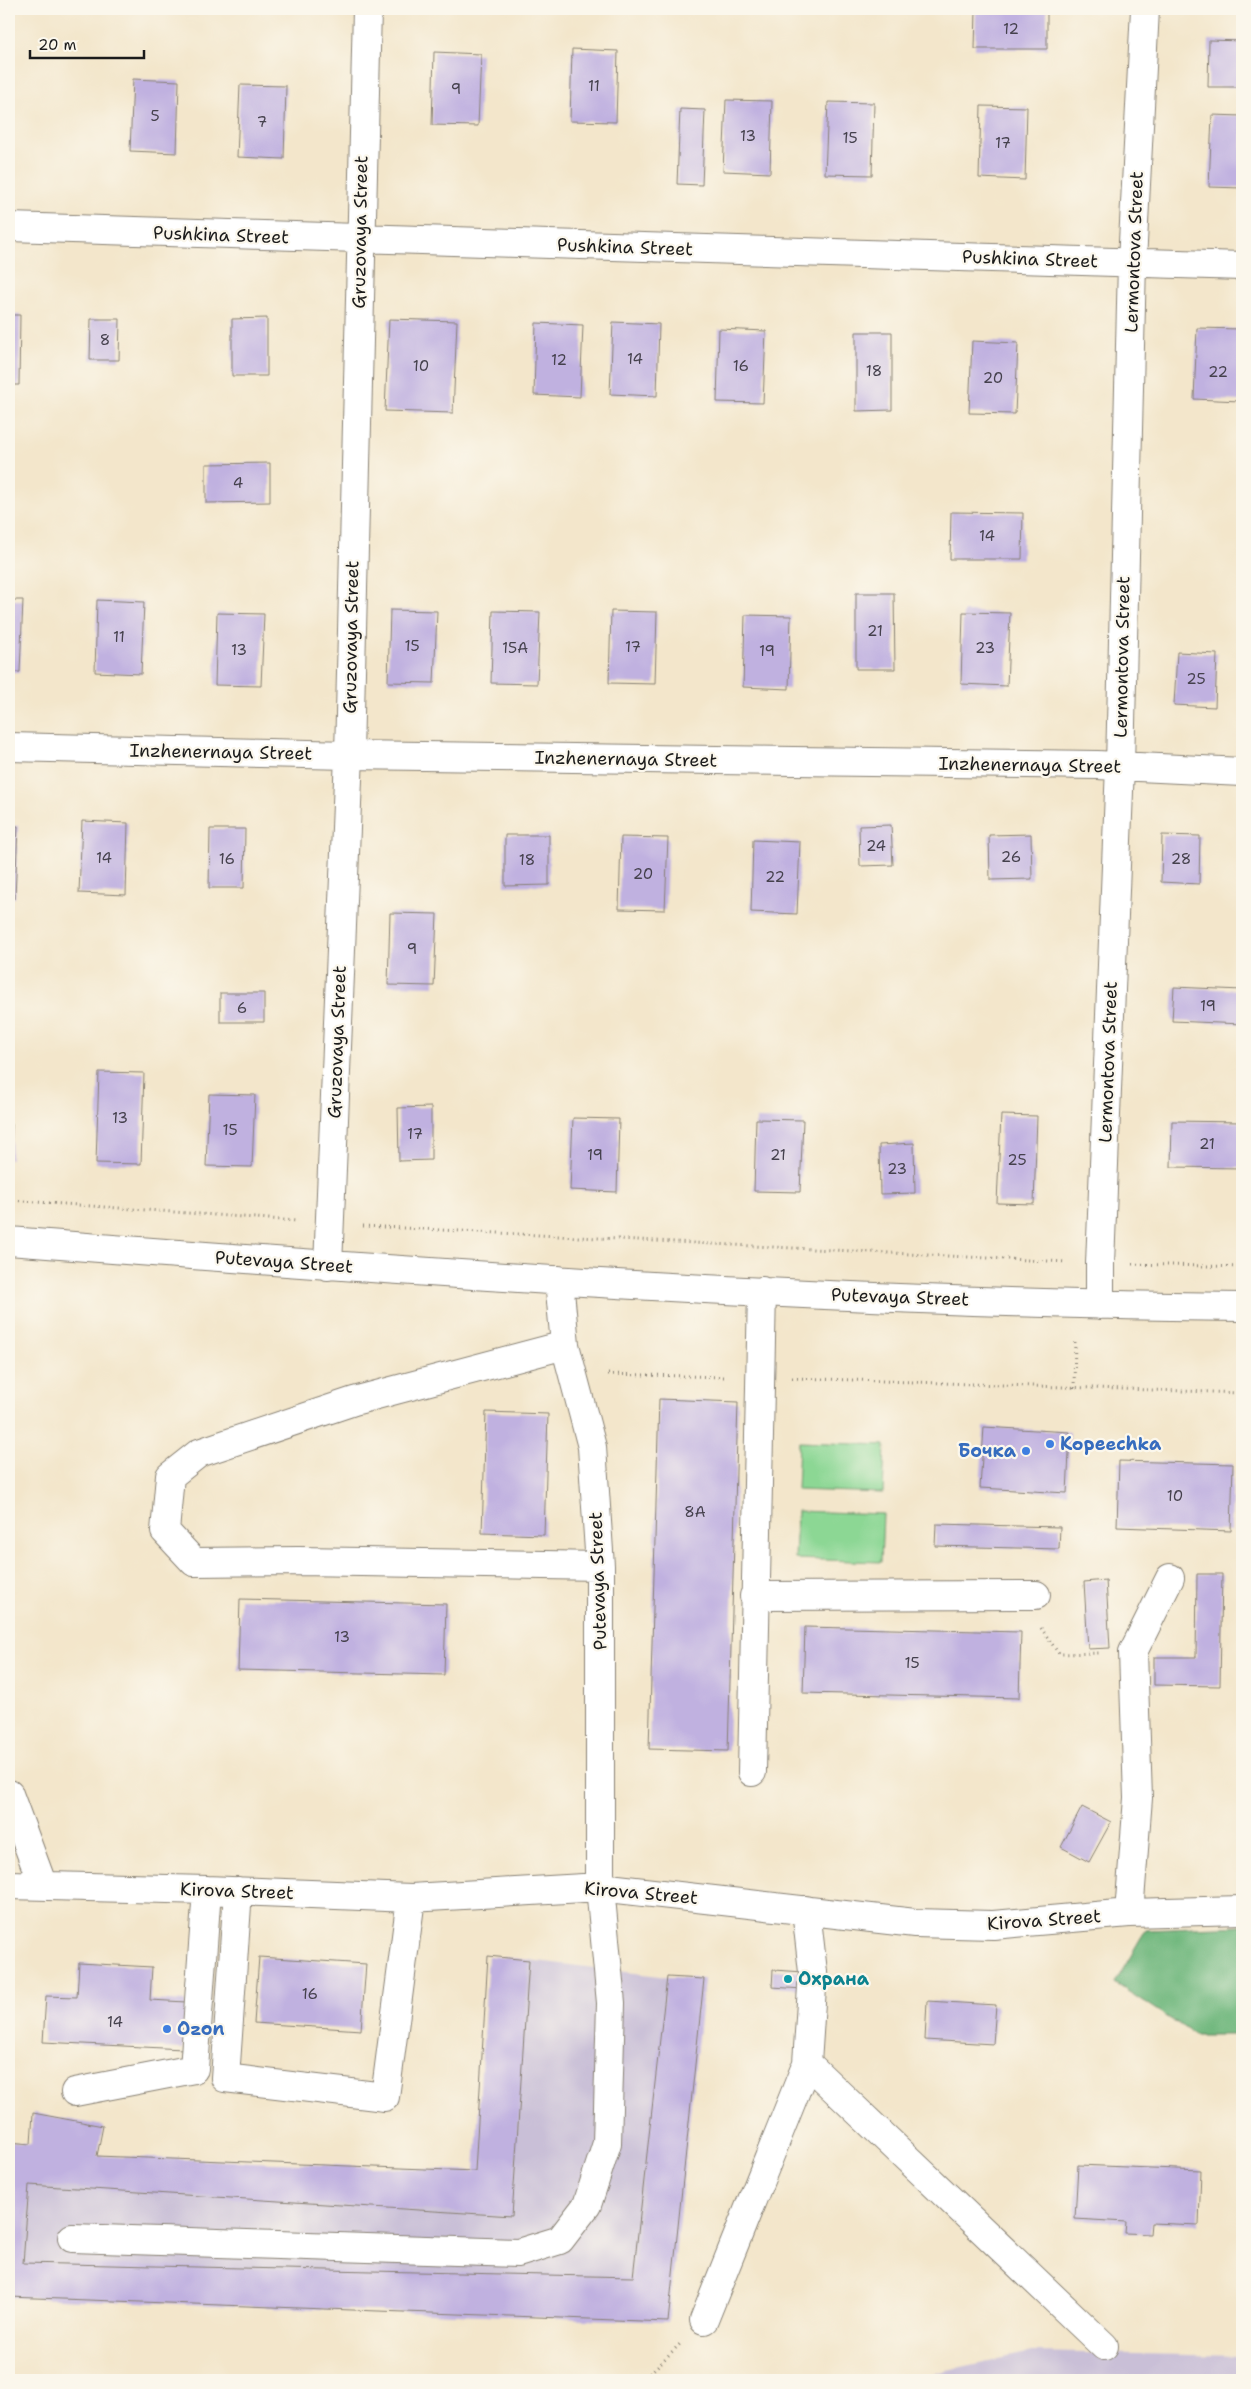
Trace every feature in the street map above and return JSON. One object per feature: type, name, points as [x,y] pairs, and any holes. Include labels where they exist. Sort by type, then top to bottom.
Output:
[{"type":"street","name":"Gruzovaya Street","points":[[328,1266],[349,755],[367,9]]},
{"type":"street","name":"Lermontova Street","points":[[1100,1305],[1100,1264],[1120,766],[1132,262],[1145,9]]},
{"type":"street","name":"Pushkina Street","points":[[9,227],[360,240],[1242,266]]},
{"type":"street","name":"Inzhenernaya Street","points":[[9,747],[349,755],[1120,766],[1242,772]]},
{"type":"street","name":"Putevaya Street","points":[[9,1241],[328,1266],[762,1291],[1100,1305],[1242,1307]]},
{"type":"street","name":"Putevaya Street","points":[[72,2238],[518,2253],[560,2240],[587,2205],[607,2143],[611,2003],[600,1886],[600,1566],[592,1448],[565,1345],[559,1280]]},
{"type":"street","points":[[752,1772],[754,1596],[762,1291]]},
{"type":"street","points":[[565,1345],[354,1401],[199,1453],[170,1476],[165,1532],[194,1562],[299,1561],[600,1566]]},
{"type":"street","points":[[1129,1913],[1138,1798],[1134,1652],[1170,1578]]},
{"type":"street","points":[[754,1596],[1027,1595]]},
{"type":"street","points":[[9,1794],[43,1886]]},
{"type":"street","name":"Kirova Street","points":[[9,1885],[411,1898],[600,1886],[915,1923],[993,1925],[1129,1913],[1242,1910]]},
{"type":"street","points":[[75,2092],[194,2069],[206,1890]]},
{"type":"street","points":[[238,1891],[225,2078],[385,2097],[411,1898]]},
{"type":"street","points":[[704,2320],[807,2063],[813,1972],[806,1910]]},
{"type":"street","points":[[807,2063],[1104,2346]]},
{"type":"path","points":[[9,1200],[330,1224],[1100,1264],[1242,1267]]},
{"type":"path","points":[[572,1373],[760,1377],[1242,1393]]},
{"type":"path","points":[[1027,1595],[1058,1654],[1134,1652]]},
{"type":"path","points":[[643,2380],[704,2320]]},
{"type":"shaded area","points":[[529,1960],[667,1977],[704,1979],[668,2322],[9,2297],[9,2142],[31,2144],[33,2113],[103,2126],[98,2156],[475,2171]]},
{"type":"shaded area","points":[[1032,2352],[1242,2356],[1242,2380],[900,2380]]},
{"type":"green space","points":[[799,1442],[885,1445],[883,1493],[797,1490]]},
{"type":"green space","points":[[797,1511],[883,1514],[881,1562],[795,1559]]},
{"type":"green space","points":[[1242,1926],[1242,2035],[1195,2035],[1115,1983],[1146,1930]]},
{"type":"building","points":[[976,9],[1047,9],[1047,49],[975,49]]},
{"type":"building","points":[[1209,40],[1242,41],[1242,87],[1208,87]]},
{"type":"building","points":[[572,49],[618,51],[616,122],[570,121]]},
{"type":"building","points":[[434,52],[481,54],[478,126],[432,125]]},
{"type":"building","points":[[133,79],[179,81],[177,153],[130,151]]},
{"type":"building","points":[[240,85],[286,86],[284,159],[237,157]]},
{"type":"building","points":[[726,100],[772,101],[770,173],[723,171]]},
{"type":"building","points":[[828,102],[874,103],[872,175],[825,174]]},
{"type":"building","points":[[981,106],[1027,107],[1025,180],[979,178]]},
{"type":"building","points":[[680,109],[705,110],[702,185],[677,184]]},
{"type":"building","points":[[1212,115],[1242,116],[1242,188],[1209,187]]},
{"type":"building","points":[[9,315],[20,315],[19,385],[9,385]]},
{"type":"building","points":[[267,318],[267,376],[232,376],[232,319]]},
{"type":"building","points":[[91,319],[120,319],[119,360],[90,360]]},
{"type":"building","points":[[389,319],[457,321],[453,413],[385,411]]},
{"type":"building","points":[[613,322],[659,324],[657,396],[610,394]]},
{"type":"building","points":[[536,323],[583,325],[580,397],[534,395]]},
{"type":"building","points":[[1197,328],[1242,329],[1240,401],[1194,399]]},
{"type":"building","points":[[719,329],[766,331],[763,403],[717,402]]},
{"type":"building","points":[[856,332],[892,332],[892,410],[856,411]]},
{"type":"building","points":[[972,341],[1018,343],[1015,414],[969,413]]},
{"type":"building","points":[[270,463],[270,502],[206,503],[206,464]]},
{"type":"building","points":[[951,512],[1023,513],[1022,559],[950,559]]},
{"type":"building","points":[[856,593],[894,593],[895,669],[856,669]]},
{"type":"building","points":[[9,600],[23,600],[20,672],[9,672]]},
{"type":"building","points":[[97,600],[144,602],[141,674],[95,672]]},
{"type":"building","points":[[390,610],[437,611],[434,683],[388,682]]},
{"type":"building","points":[[493,611],[540,612],[537,684],[491,683]]},
{"type":"building","points":[[611,611],[657,612],[655,684],[609,683]]},
{"type":"building","points":[[963,612],[1010,613],[1007,686],[961,684]]},
{"type":"building","points":[[217,613],[264,614],[261,686],[215,685]]},
{"type":"building","points":[[745,615],[791,616],[789,689],[743,687]]},
{"type":"building","points":[[1177,652],[1217,654],[1215,707],[1174,705]]},
{"type":"building","points":[[82,821],[128,823],[126,895],[79,893]]},
{"type":"building","points":[[891,825],[893,865],[860,866],[859,826]]},
{"type":"building","points":[[9,826],[18,826],[15,898],[9,898]]},
{"type":"building","points":[[210,829],[245,829],[244,888],[209,888]]},
{"type":"building","points":[[1031,834],[1032,879],[990,880],[989,835]]},
{"type":"building","points":[[505,835],[549,835],[549,885],[505,886]]},
{"type":"building","points":[[1162,835],[1200,836],[1199,884],[1161,882]]},
{"type":"building","points":[[621,837],[668,838],[665,910],[619,909]]},
{"type":"building","points":[[753,840],[800,842],[797,914],[751,912]]},
{"type":"building","points":[[390,913],[437,914],[434,986],[388,985]]},
{"type":"building","points":[[1174,987],[1242,990],[1242,1024],[1172,1021]]},
{"type":"building","points":[[220,993],[264,993],[264,1022],[220,1022]]},
{"type":"building","points":[[99,1072],[144,1073],[141,1164],[96,1163]]},
{"type":"building","points":[[209,1094],[255,1095],[252,1167],[206,1166]]},
{"type":"building","points":[[431,1107],[431,1160],[399,1161],[398,1108]]},
{"type":"building","points":[[1001,1115],[1037,1116],[1034,1204],[997,1203]]},
{"type":"building","points":[[573,1118],[619,1119],[617,1192],[570,1190]]},
{"type":"building","points":[[756,1119],[803,1120],[800,1192],[754,1191]]},
{"type":"building","points":[[1172,1121],[1242,1122],[1242,1168],[1171,1167]]},
{"type":"building","points":[[9,1124],[12,1124],[11,1159],[9,1159]]},
{"type":"building","points":[[914,1143],[915,1193],[880,1194],[879,1145]]},
{"type":"building","points":[[659,1399],[738,1402],[728,1751],[649,1749]]},
{"type":"building","points":[[486,1412],[548,1414],[544,1535],[482,1533]]},
{"type":"building","points":[[984,1427],[1070,1432],[1067,1493],[980,1488]]},
{"type":"building","points":[[1119,1461],[1233,1464],[1231,1531],[1117,1527]]},
{"type":"building","points":[[936,1524],[1060,1527],[1059,1549],[935,1546]]},
{"type":"building","points":[[1197,1574],[1222,1574],[1220,1686],[1154,1685],[1154,1657],[1196,1657]]},
{"type":"building","points":[[1106,1580],[1110,1648],[1088,1649],[1084,1582]]},
{"type":"building","points":[[240,1599],[446,1604],[444,1675],[238,1670]]},
{"type":"building","points":[[805,1627],[1021,1632],[1019,1698],[803,1693]]},
{"type":"building","points":[[1082,1807],[1111,1822],[1089,1862],[1061,1847]]},
{"type":"building","points":[[488,1956],[529,1960],[512,2216],[29,2185],[23,2263],[633,2277],[667,1977],[704,1979],[668,2322],[9,2297],[9,2142],[31,2144],[33,2113],[103,2126],[97,2156],[475,2171]]},
{"type":"building","points":[[259,1957],[366,1964],[361,2030],[254,2023]]},
{"type":"building","points":[[79,1963],[152,1967],[150,2000],[186,2002],[183,2049],[43,2042],[46,1996],[77,1997]]},
{"type":"building","name":"Охрана","points":[[773,1970],[804,1972],[803,1989],[772,1987]]},
{"type":"building","points":[[927,2001],[996,2005],[993,2044],[925,2040]]},
{"type":"building","points":[[1078,2165],[1201,2170],[1199,2225],[1151,2223],[1150,2234],[1125,2233],[1126,2222],[1075,2219]]},
{"type":"place","name":"Kopeechka","points":[[1050,1444]]},
{"type":"place","name":"Бочка","points":[[1026,1451]]},
{"type":"place","name":"Охрана","points":[[788,1979]]},
{"type":"place","name":"Ozon","points":[[167,2029]]}]
